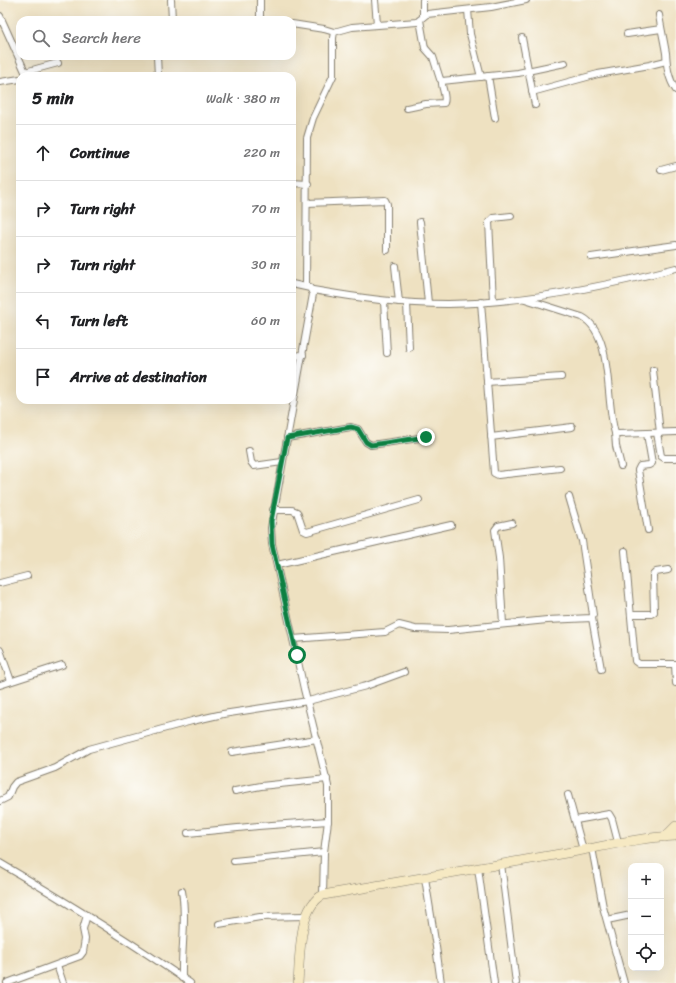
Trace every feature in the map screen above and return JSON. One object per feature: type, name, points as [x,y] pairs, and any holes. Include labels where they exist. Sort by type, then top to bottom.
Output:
[{"type":"street","points":[[172,0],[172,16]]},
{"type":"street","points":[[260,0],[260,16]]},
{"type":"street","points":[[376,0],[377,24]]},
{"type":"street","points":[[407,108],[426,104],[444,103],[446,99],[442,81],[433,57],[424,48],[421,18],[424,0]]},
{"type":"street","points":[[296,25],[334,32],[352,26],[414,22],[427,14],[491,7],[526,0]]},
{"type":"street","points":[[468,10],[470,34],[481,77]]},
{"type":"street","points":[[659,15],[670,80],[676,90]]},
{"type":"street","points":[[0,16],[16,52]]},
{"type":"street","points":[[627,34],[661,28]]},
{"type":"street","points":[[306,286],[308,132],[316,110],[333,76],[334,32]]},
{"type":"street","points":[[522,38],[535,105]]},
{"type":"street","points":[[20,60],[25,72]]},
{"type":"street","points":[[156,60],[158,72]]},
{"type":"street","points":[[532,92],[598,74],[666,61]]},
{"type":"street","points":[[32,72],[58,63]]},
{"type":"street","points":[[442,81],[528,71],[565,63]]},
{"type":"street","points":[[488,76],[495,118]]},
{"type":"street","points":[[0,82],[16,80]]},
{"type":"street","points":[[661,170],[676,166]]},
{"type":"street","points":[[296,183],[308,184]]},
{"type":"street","points":[[307,202],[385,200],[387,204],[388,250]]},
{"type":"street","points":[[493,301],[489,222],[493,218],[512,216]]},
{"type":"street","points":[[420,222],[428,303]]},
{"type":"street","points":[[591,257],[676,245]]},
{"type":"street","points":[[395,266],[399,302]]},
{"type":"street","points":[[296,285],[306,286],[313,290],[361,299],[407,303],[451,304],[522,298],[594,287],[676,268]]},
{"type":"street","points":[[296,388],[313,300],[313,290]]},
{"type":"street","points":[[522,298],[582,317],[589,321],[595,328],[602,344],[616,449],[621,466]]},
{"type":"street","points":[[384,301],[387,353]]},
{"type":"street","points":[[482,302],[493,470],[498,476],[560,468]]},
{"type":"street","points":[[407,303],[408,348]]},
{"type":"street","points":[[296,356],[302,355]]},
{"type":"street","points":[[653,370],[661,456],[664,458],[676,458]]},
{"type":"street","points":[[487,382],[561,377]]},
{"type":"street","points":[[293,404],[271,528],[277,566],[329,793],[328,821],[324,852],[323,895]]},
{"type":"street","points":[[287,438],[351,427],[358,429],[366,442],[371,445],[426,437]]},
{"type":"street","points":[[491,437],[572,427]]},
{"type":"street","points":[[615,433],[647,434],[676,432]]},
{"type":"street","points":[[647,434],[652,463],[650,465],[640,466],[638,470],[648,530]]},
{"type":"street","points":[[249,451],[251,462],[254,466],[282,462]]},
{"type":"street","points":[[570,497],[582,541],[600,669]]},
{"type":"street","points":[[273,510],[292,510],[297,512],[303,530],[308,532],[419,500]]},
{"type":"street","points":[[503,624],[499,558],[495,530],[498,526],[512,523]]},
{"type":"street","points":[[277,566],[451,525]]},
{"type":"street","points":[[626,551],[635,659],[637,664],[675,664],[676,683]]},
{"type":"street","points":[[632,614],[650,614],[654,612],[653,575],[656,572],[668,570]]},
{"type":"street","points":[[0,583],[27,576]]},
{"type":"street","points":[[293,639],[385,632],[399,625],[415,629],[448,630],[503,624],[592,618]]},
{"type":"street","points":[[0,650],[11,681]]},
{"type":"street","points":[[0,685],[62,665]]},
{"type":"street","points":[[0,801],[8,797],[16,782],[55,768],[89,748],[223,714],[308,701],[366,686],[404,672]]},
{"type":"street","points":[[232,752],[317,739]]},
{"type":"street","points":[[235,791],[268,785],[327,779]]},
{"type":"street","points":[[568,795],[587,849],[624,983]]},
{"type":"street","points":[[576,820],[609,814],[612,819],[618,842]]},
{"type":"street","points":[[188,833],[328,821]]},
{"type":"street","points":[[665,837],[676,826]]},
{"type":"street","points":[[298,983],[302,931],[305,916],[311,904],[323,895],[587,849],[618,842],[645,838],[676,836]]},
{"type":"street","points":[[234,861],[324,852]]},
{"type":"street","points":[[0,863],[87,915],[190,983]]},
{"type":"street","points":[[501,864],[516,983]]},
{"type":"street","points":[[478,868],[494,983]]},
{"type":"street","points":[[425,878],[441,983]]},
{"type":"street","points":[[182,891],[185,916],[182,978]]},
{"type":"street","points":[[7,983],[80,956],[83,952],[85,939],[83,929],[87,915]]},
{"type":"street","points":[[218,924],[260,917],[305,916]]},
{"type":"street","points":[[607,920],[628,916]]},
{"type":"street","points":[[57,965],[63,983]]},
{"type":"route","points":[[297,655],[272,544],[271,528],[271,521],[287,438],[351,427],[358,429],[366,442],[371,445],[426,437]]}]
